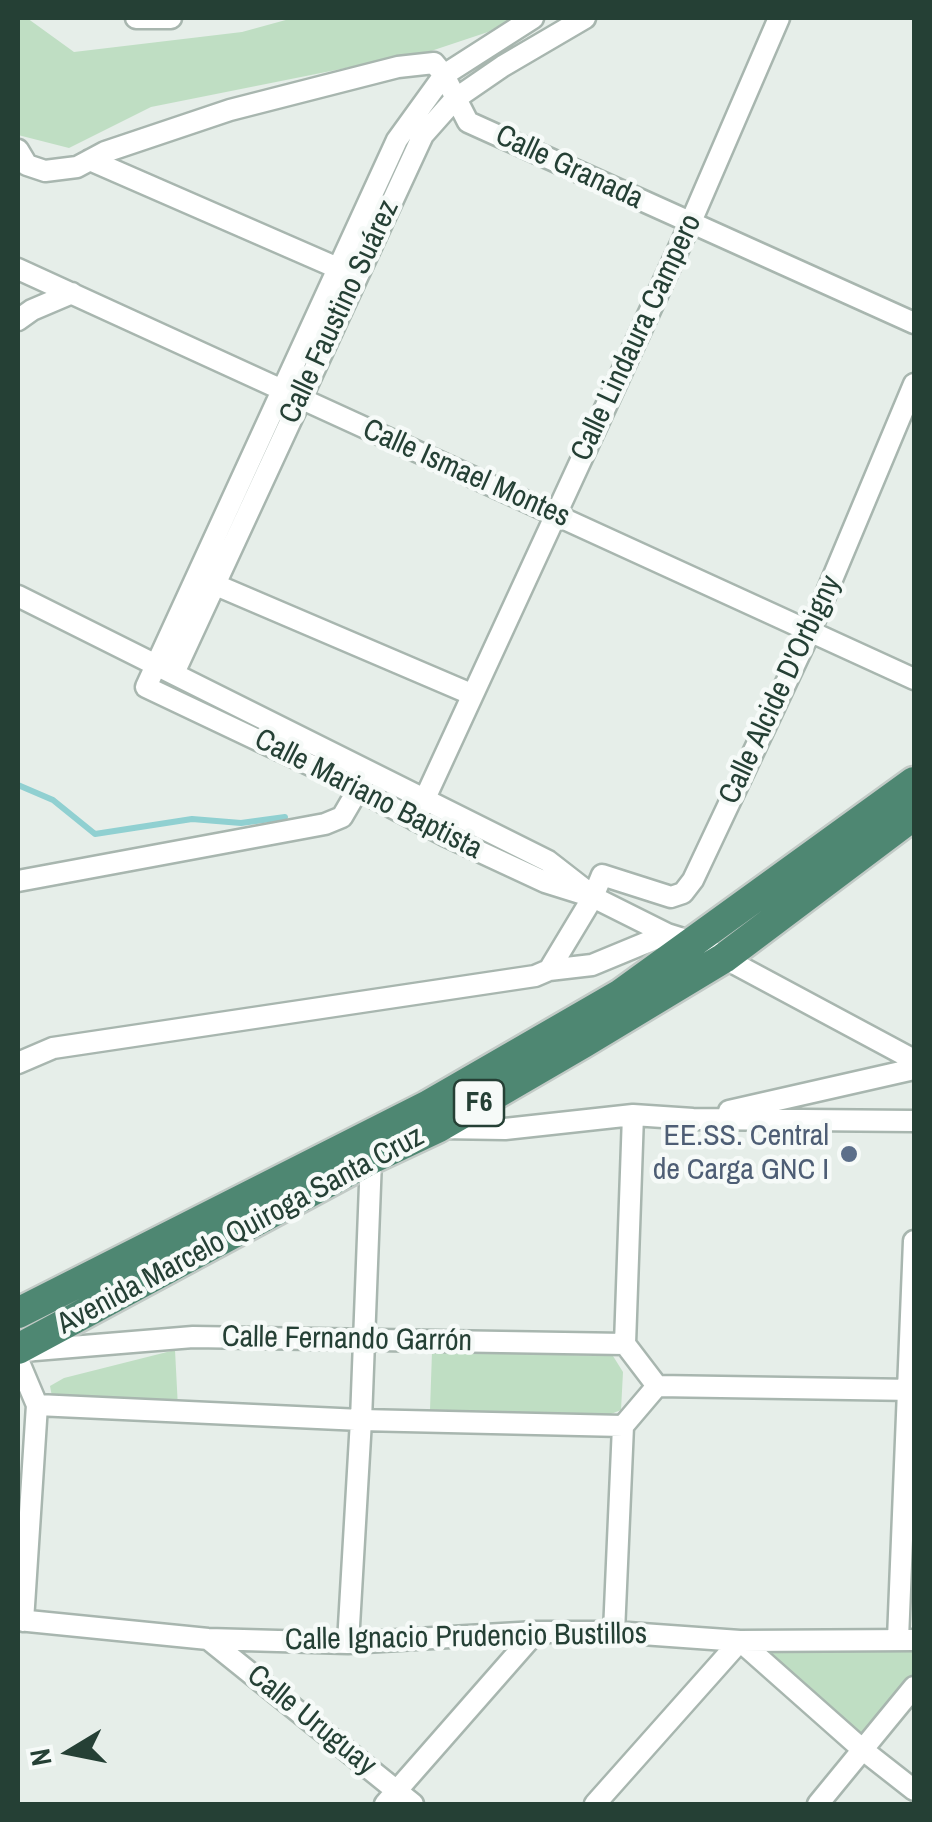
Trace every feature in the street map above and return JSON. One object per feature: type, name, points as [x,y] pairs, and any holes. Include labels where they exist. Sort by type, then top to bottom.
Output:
[{"type":"highway","name":"Avenida Marcelo Quiroga Santa Cruz","points":[[432,1117],[620,994],[681,938],[914,782]]},
{"type":"highway","name":"Avenida Marcelo Quiroga Santa Cruz","points":[[18,1314],[432,1117],[724,958],[914,815]]},
{"type":"highway","name":"Avenida Marcelo Quiroga Santa Cruz","points":[[18,1350],[364,1149]]},
{"type":"street","points":[[136,18],[172,18]]},
{"type":"street","name":"Calle Faustino Suárez","points":[[347,272],[397,140],[444,75],[533,18]]},
{"type":"street","name":"Calle Faustino Suárez","points":[[146,686],[165,668],[347,272],[423,135],[455,99],[502,66],[585,18]]},
{"type":"street","name":"Calle Lindaura Campero","points":[[415,820],[690,224],[778,18]]},
{"type":"street","points":[[18,150],[27,165],[45,171],[77,167],[230,110],[398,67],[434,63],[455,99]]},
{"type":"street","name":"Calle Granada","points":[[455,99],[468,122],[914,323]]},
{"type":"street","points":[[90,160],[347,272]]},
{"type":"street","name":"Calle Ismael Montes","points":[[18,268],[914,679]]},
{"type":"street","points":[[18,320],[72,293]]},
{"type":"street","name":"Calle Alcide D'Orbigny","points":[[593,897],[602,875],[671,897],[683,893],[693,880],[810,632],[914,384]]},
{"type":"street","points":[[205,581],[471,694]]},
{"type":"street","name":"Calle Mariano Baptista","points":[[18,596],[548,860],[593,897]]},
{"type":"street","name":"Calle Mariano Baptista","points":[[146,686],[545,882],[593,897],[724,958],[914,1060]]},
{"type":"street","points":[[18,881],[326,824],[342,816],[368,770]]},
{"type":"street","points":[[549,970],[593,897]]},
{"type":"street","points":[[18,1064],[53,1048],[535,976],[549,970],[592,965],[681,938]]},
{"type":"street","points":[[693,1120],[914,1069]]},
{"type":"street","points":[[432,1117],[505,1129],[633,1115],[693,1120],[914,1121]]},
{"type":"street","points":[[633,1115],[625,1344],[657,1386]]},
{"type":"street","points":[[348,1642],[362,1420],[364,1149]]},
{"type":"street","points":[[906,1640],[914,1241]]},
{"type":"street","name":"Calle Fernando Garrón","points":[[18,1350],[194,1338],[625,1344]]},
{"type":"street","points":[[18,1360],[37,1405],[20,1620]]},
{"type":"street","points":[[657,1386],[910,1390]]},
{"type":"street","points":[[614,1632],[623,1426],[657,1386]]},
{"type":"street","points":[[37,1405],[362,1420],[623,1426]]},
{"type":"street","name":"Calle Ignacio Prudencio Bustillos","points":[[20,1620],[208,1639],[348,1642],[614,1632],[740,1640],[906,1640]]},
{"type":"street","points":[[398,1800],[536,1632]]},
{"type":"street","name":"Calle Uruguay","points":[[208,1639],[398,1800]]},
{"type":"street","points":[[595,1804],[740,1640],[863,1750],[914,1790]]},
{"type":"street","points":[[818,1804],[914,1687]]},
{"type":"green space","points":[[18,18],[27,18],[74,52],[242,32],[293,18],[513,18],[488,32],[431,51],[151,107],[69,148],[18,135]]},
{"type":"green space","points":[[175,1350],[178,1408],[53,1402],[50,1386],[64,1378]]},
{"type":"green space","points":[[432,1352],[613,1356],[623,1372],[621,1410],[611,1414],[430,1410]]},
{"type":"green space","points":[[773,1644],[914,1652],[914,1675],[869,1732],[861,1734],[769,1653]]},
{"type":"waterway","points":[[18,785],[53,800],[95,834],[192,819],[241,823],[285,817]]},
{"type":"place","name":"EE.SS. Central de Carga GNC I","points":[[849,1154]]}]
